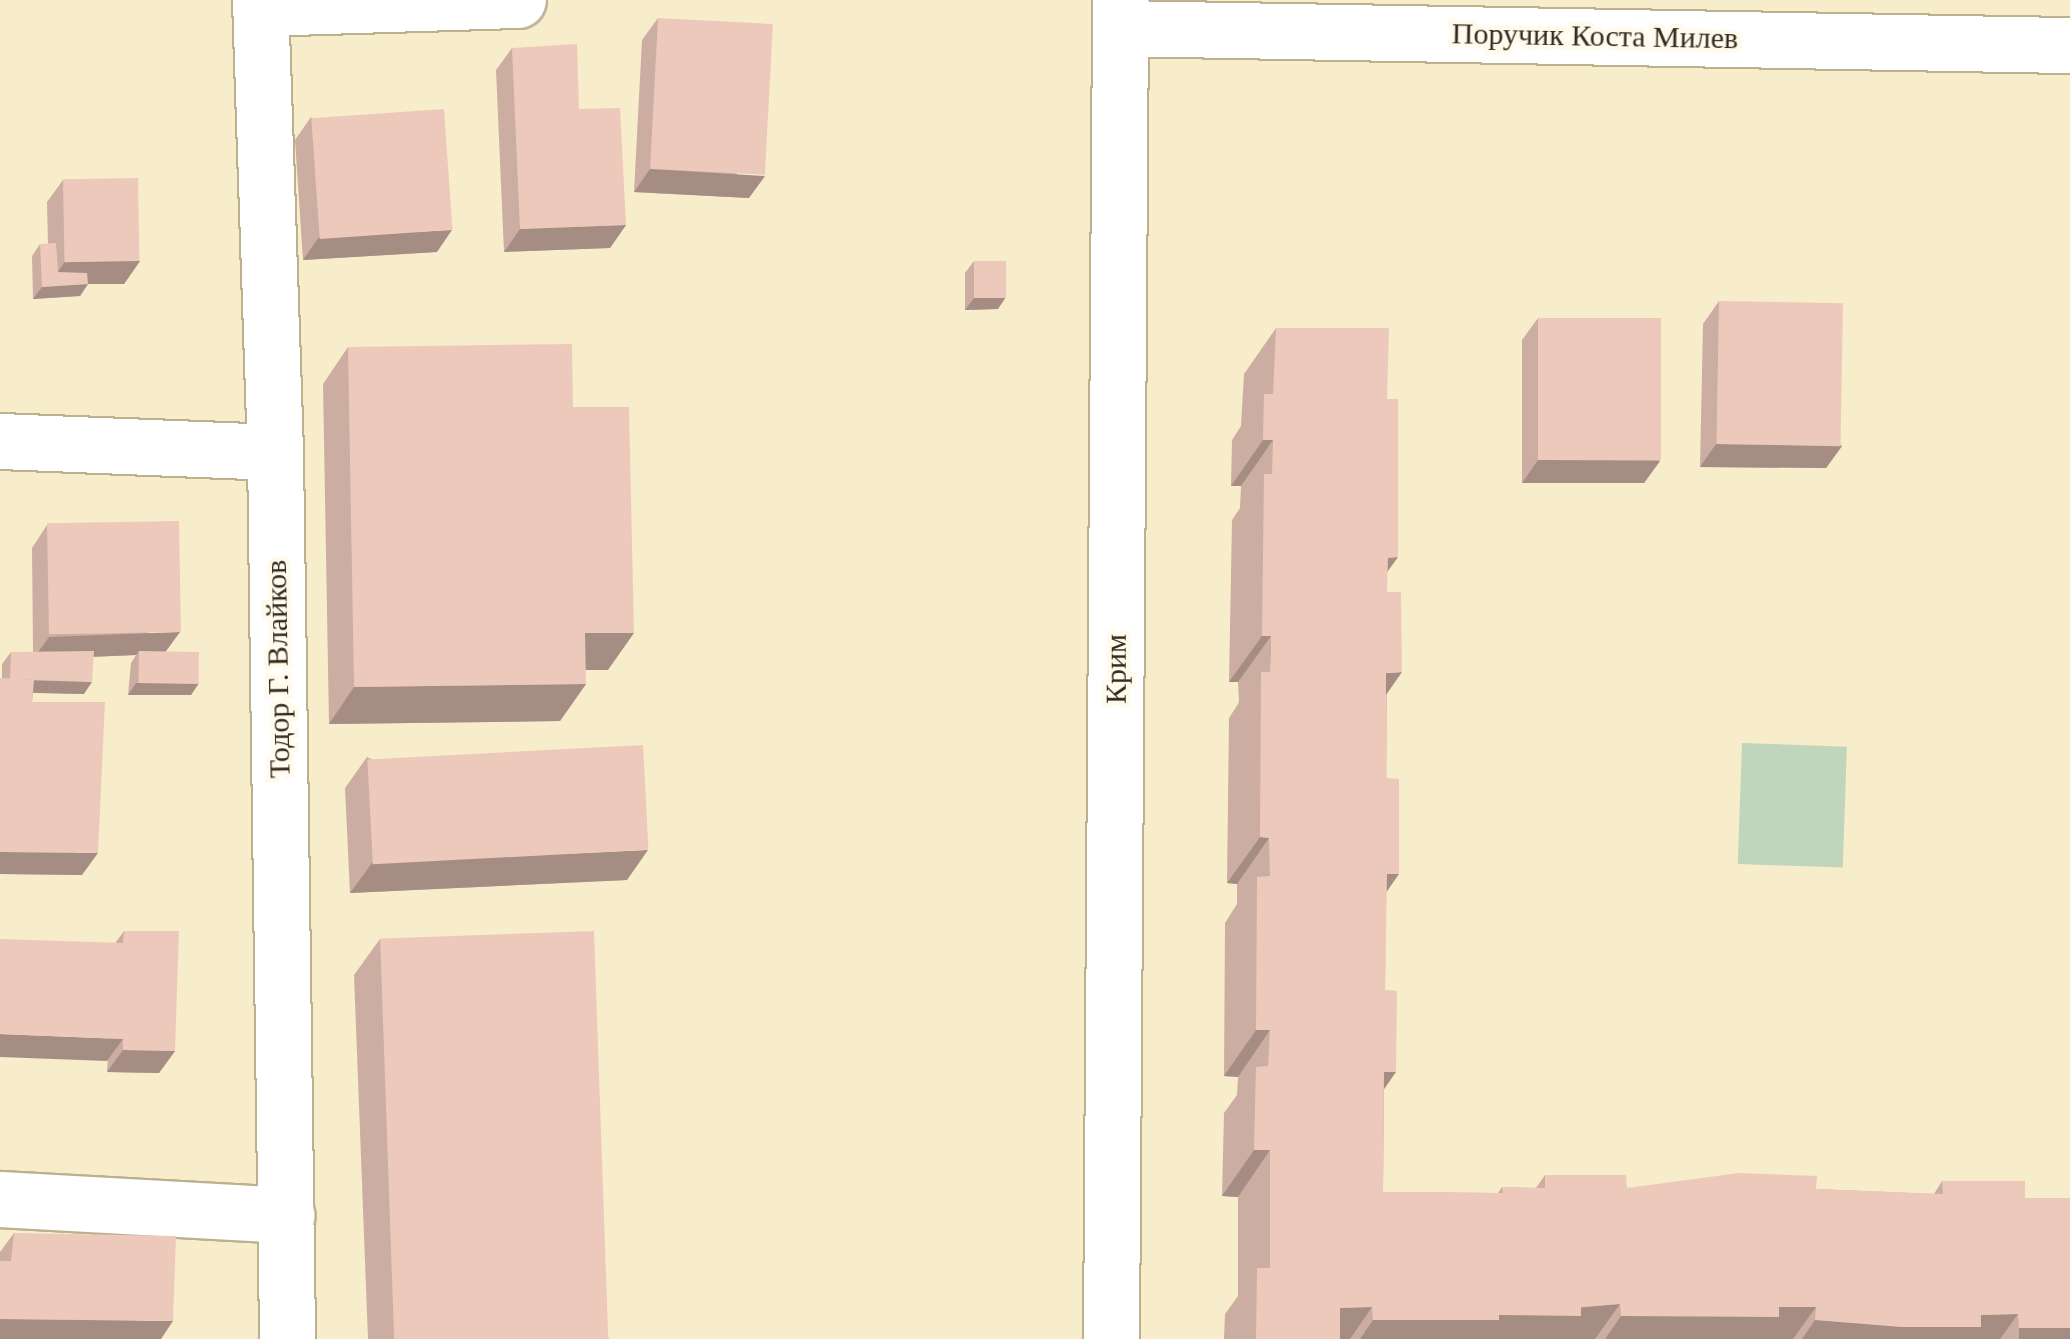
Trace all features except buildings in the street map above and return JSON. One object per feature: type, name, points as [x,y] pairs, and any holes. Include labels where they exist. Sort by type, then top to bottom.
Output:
[{"type":"street","points":[[261,4],[518,0]]},
{"type":"street","name":"Тодор Г. Влайков","points":[[261,4],[275,452],[287,1339]]},
{"type":"street","name":"Поручик Коста Милев","points":[[1120,14],[2070,44]]},
{"type":"street","name":"Крим","points":[[1111,1339],[1120,14]]},
{"type":"street","points":[[0,440],[275,452]]},
{"type":"street","points":[[0,1199],[287,1215]]},
{"type":"green space","points":[[1742,743],[1847,747],[1843,868],[1738,864]]}]
